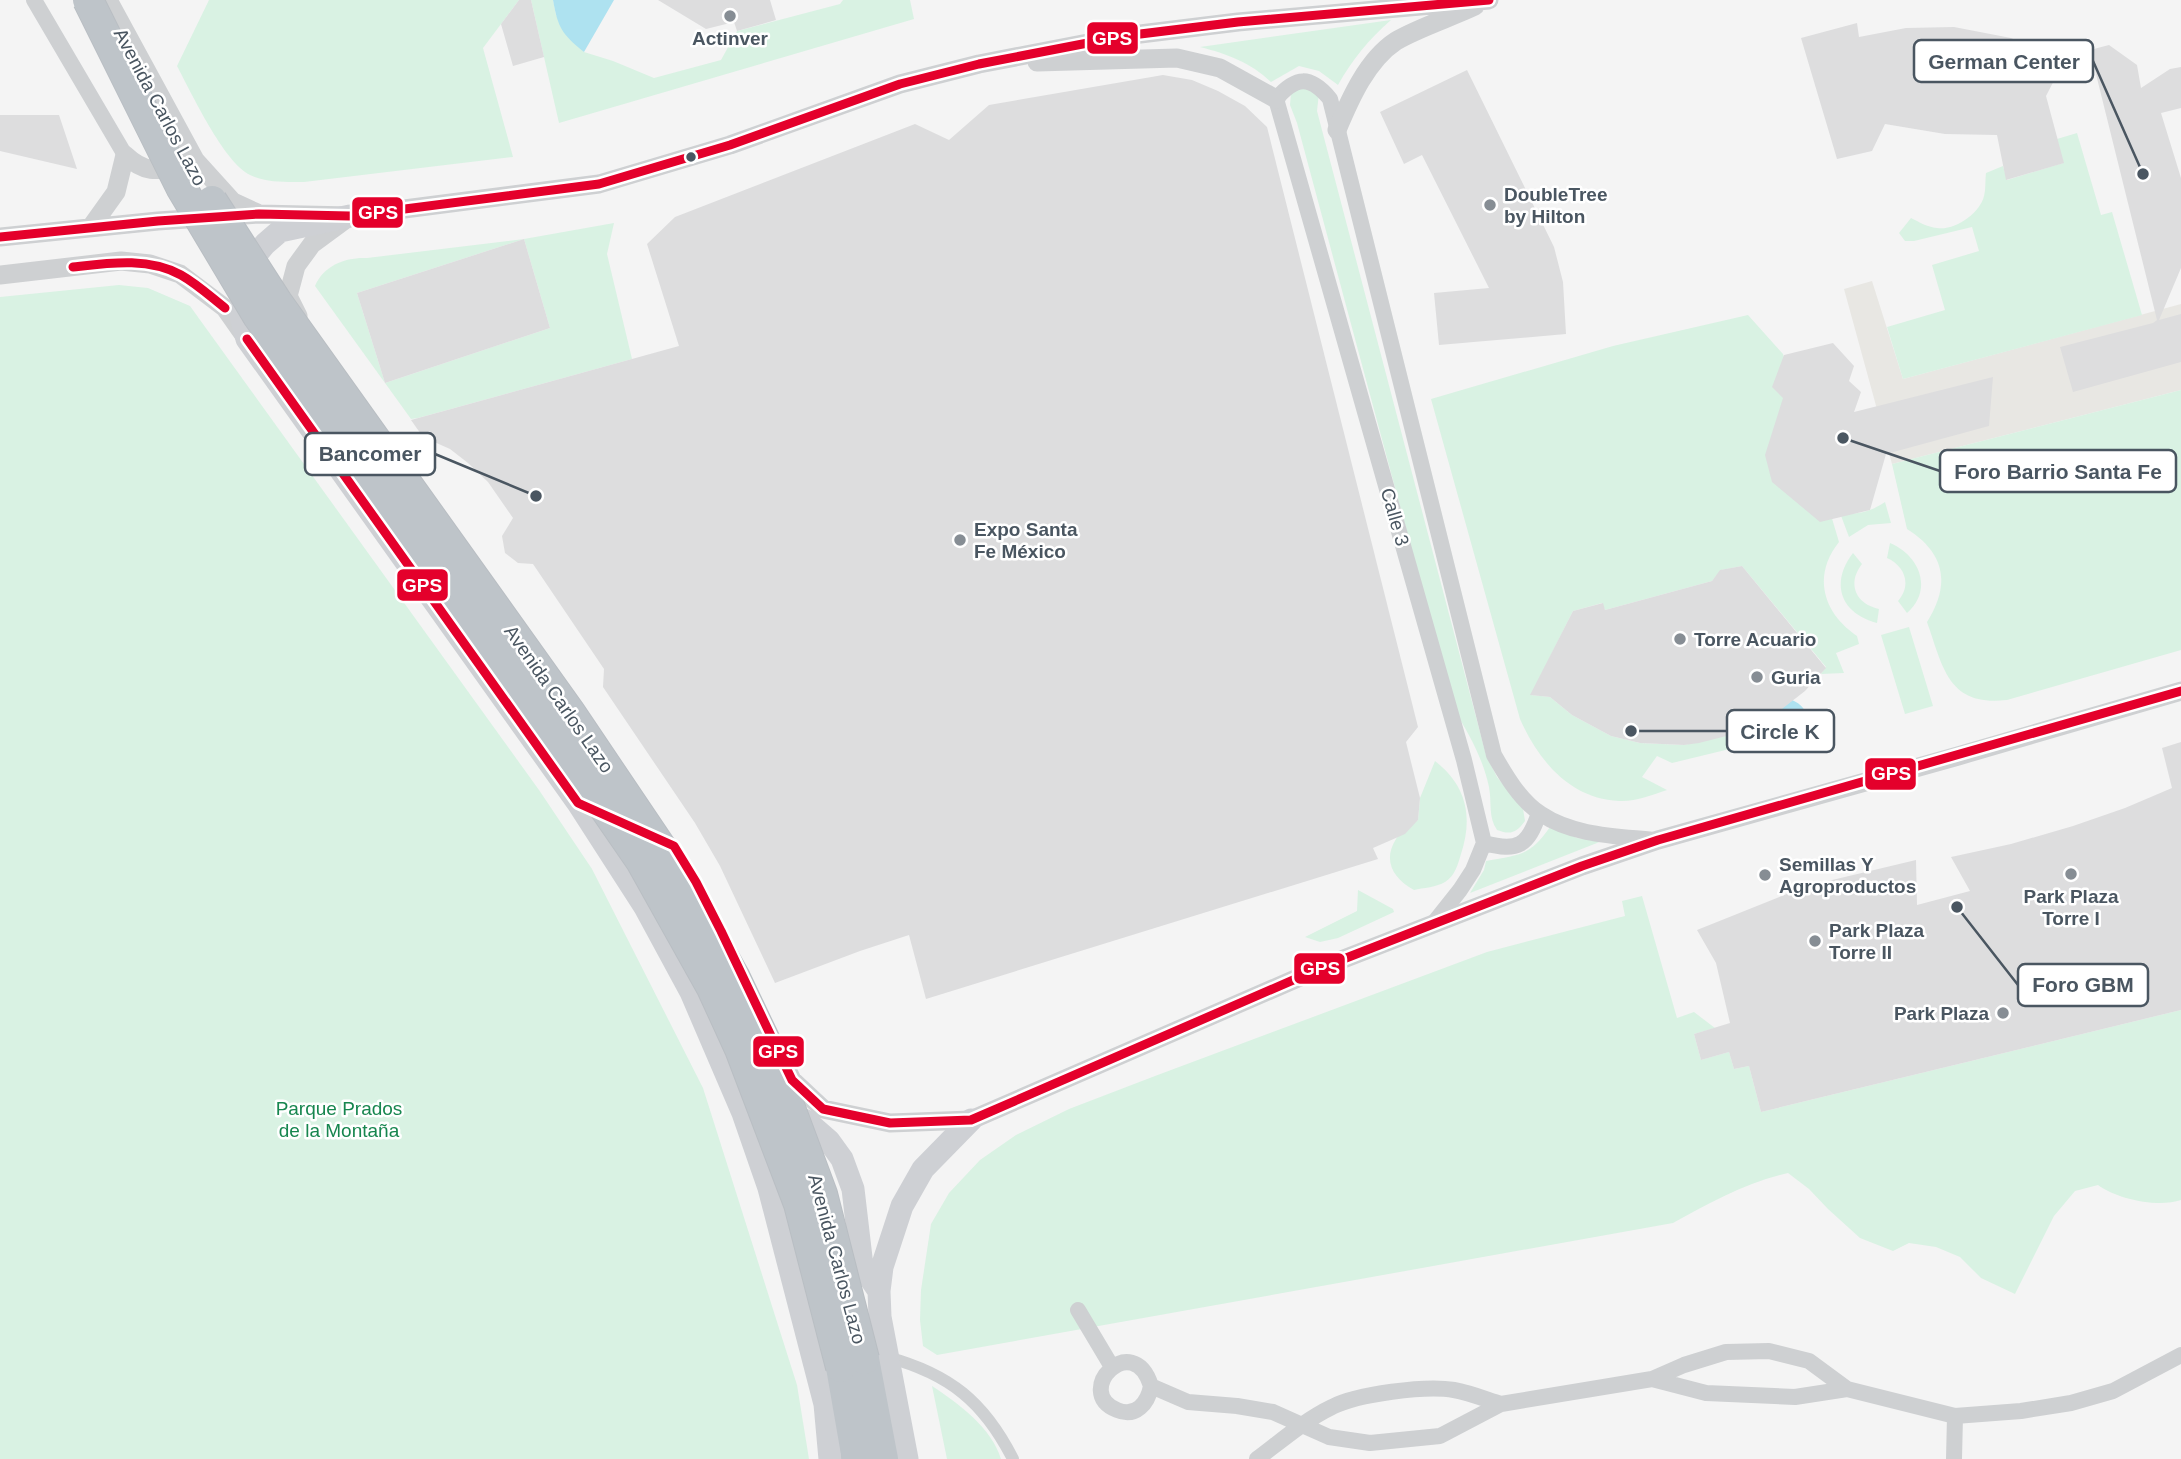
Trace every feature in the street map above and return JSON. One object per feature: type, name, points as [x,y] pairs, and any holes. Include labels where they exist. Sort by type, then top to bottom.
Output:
[{"type":"highway","name":"Avenida Carlos Lazo","points":[[88,0],[181,187],[258,316],[641,861],[712,988],[740,1049],[799,1204],[864,1361],[857,1459]]},
{"type":"highway","name":"Avenida Carlos Lazo","points":[[102,0],[197,177],[277,302],[569,711],[664,852],[734,976],[765,1041],[822,1194],[864,1361],[883,1459]]},
{"type":"main road","points":[[350,216],[281,231],[265,244],[255,257],[240,313],[247,339],[578,803],[645,907],[691,992],[743,1113],[769,1188],[825,1404],[830,1459]]},
{"type":"main road","points":[[578,803],[674,846]]},
{"type":"main road","points":[[743,1113],[775,1112],[796,1116],[813,1127],[835,1149],[842,1159],[853,1189],[862,1266],[878,1291]]},
{"type":"main road","name":"Avenida Carlos Lazo","points":[[907,1459],[864,1361],[880,1317],[878,1291],[882,1267],[902,1206],[923,1169],[971,1119]]},
{"type":"street","points":[[34,0],[125,155],[135,164],[159,171],[175,160],[181,148],[180,132]]},
{"type":"street","name":"Avenida Carlos Lazo","points":[[108,0],[195,160],[233,202],[259,214]]},
{"type":"street","points":[[0,237],[259,214],[350,216],[599,184],[742,142],[900,84],[979,64],[1124,36],[1238,22],[1489,0]]},
{"type":"street","points":[[1337,130],[1356,90],[1379,56],[1396,41],[1489,0]]},
{"type":"street","points":[[979,64],[1177,58],[1220,68],[1276,99]]},
{"type":"street","name":"Calle 3","points":[[1484,843],[1464,760],[1276,99],[1283,90],[1303,80],[1321,88],[1330,99],[1494,755],[1523,797],[1539,813],[1560,824],[1589,833],[1658,840]]},
{"type":"street","points":[[91,227],[116,192],[125,155]]},
{"type":"street","name":"Avenida Carlos Lazo","points":[[350,216],[312,244],[296,265],[288,296],[297,315],[579,707],[674,846],[721,931],[792,1080],[823,1109],[890,1123],[971,1119]]},
{"type":"street","points":[[0,275],[121,261],[150,264],[180,274],[225,308],[247,339]]},
{"type":"street","points":[[971,1119],[1323,967],[1582,866],[1658,840],[2181,691]]},
{"type":"street","points":[[1433,925],[1466,880],[1484,843],[1500,847],[1521,845],[1529,837],[1539,813]]},
{"type":"street","points":[[1079,1310],[1112,1367]]},
{"type":"street","points":[[1151,1386],[1188,1402],[1273,1412],[1329,1437],[1370,1443],[1440,1436],[1501,1404],[1652,1379],[1684,1365],[1726,1352],[1769,1351],[1809,1361],[1847,1389],[1955,1416],[2021,1411],[2071,1403],[2113,1391],[2177,1361]]},
{"type":"street","points":[[864,1361],[927,1370],[955,1386],[980,1408],[999,1432],[1013,1459]]},
{"type":"street","points":[[1120,1363],[1135,1364],[1143,1369],[1151,1386],[1145,1403],[1139,1409],[1126,1412],[1109,1406],[1101,1392],[1103,1377],[1120,1363]]},
{"type":"street","points":[[1652,1379],[1706,1393],[1796,1397],[1847,1389]]},
{"type":"street","points":[[1257,1459],[1303,1425],[1331,1407],[1350,1399],[1404,1391],[1453,1390],[1501,1404]]},
{"type":"street","points":[[1954,1459],[1955,1416]]},
{"type":"shaded area","points":[[1872,281],[1903,379],[2181,304],[2181,390],[1892,464],[1844,289]]},
{"type":"green space","points":[[209,0],[519,0],[483,48],[513,157],[304,182],[270,181],[250,175],[229,156],[219,142],[177,66]]},
{"type":"green space","points":[[531,0],[553,0],[556,15],[584,52],[654,78],[721,60],[737,31],[840,4],[843,0],[910,0],[914,19],[559,123]]},
{"type":"green space","points":[[1391,20],[1362,50],[1338,85],[1319,71],[1299,66],[1271,82],[1238,60],[1200,47]]},
{"type":"green space","points":[[1302,85],[1319,93],[1317,111],[1486,755],[1497,777],[1523,809],[1525,821],[1513,832],[1497,830],[1494,825],[1489,787],[1483,767],[1455,711],[1290,105],[1291,93]]},
{"type":"green space","points":[[2077,133],[2101,215],[2112,212],[2142,315],[1903,379],[1887,327],[1945,310],[1932,265],[1979,251],[1972,227],[1914,241],[1905,241],[1899,233],[1911,218],[1937,228],[1959,224],[1978,209],[1982,202],[1986,173],[2003,166],[2007,180],[2063,163],[2057,139]]},
{"type":"green space","points":[[614,223],[607,254],[632,359],[411,419],[385,383],[550,328],[524,239]]},
{"type":"green space","points":[[524,239],[357,293],[385,383],[315,286],[324,273],[336,264]]},
{"type":"green space","name":"Parque Prados de la Montaña","points":[[119,285],[148,288],[190,306],[539,790],[592,869],[703,1088],[797,1385],[809,1459],[0,1459],[0,297]]},
{"type":"green space","points":[[1748,315],[1783,354],[1839,542],[1826,568],[1825,593],[1836,616],[1857,636],[1859,644],[1836,653],[1844,673],[1821,674],[1826,667],[1742,566],[1721,570],[1712,581],[1605,610],[1602,603],[1573,611],[1531,695],[1550,697],[1572,715],[1611,736],[1640,743],[1684,745],[1742,732],[1742,746],[1672,763],[1657,756],[1642,777],[1667,790],[1631,800],[1601,799],[1585,793],[1558,775],[1536,749],[1520,719],[1431,399],[1613,346]]},
{"type":"green space","points":[[2181,390],[2181,650],[2007,700],[1987,701],[1960,690],[1944,668],[1927,622],[1939,595],[1940,570],[1930,548],[1907,529],[1892,464]]},
{"type":"green space","points":[[1885,502],[1891,523],[1868,525],[1849,537],[1840,513],[1864,512]]},
{"type":"green space","points":[[1890,543],[1909,556],[1920,574],[1920,594],[1907,613],[1898,601],[1905,589],[1905,576],[1893,561],[1887,558]]},
{"type":"green space","points":[[1853,553],[1862,564],[1855,578],[1856,592],[1864,603],[1879,609],[1877,623],[1854,612],[1842,596],[1842,575]]},
{"type":"green space","points":[[1909,627],[1933,706],[1905,714],[1881,635]]},
{"type":"green space","points":[[1435,761],[1446,771],[1460,792],[1466,815],[1465,840],[1454,873],[1445,882],[1414,890],[1396,875],[1392,869],[1390,855],[1398,836],[1418,820],[1420,798]]},
{"type":"green space","points":[[1550,827],[1577,838],[1602,841],[1470,893],[1484,870],[1486,861],[1523,853],[1536,844]]},
{"type":"green space","points":[[1358,890],[1394,912],[1338,938],[1320,942],[1305,937],[1357,911]]},
{"type":"green space","points":[[1642,896],[1677,1018],[1694,1012],[1715,1028],[1694,1034],[1701,1060],[1729,1052],[1734,1069],[1749,1066],[1761,1112],[2181,1010],[2181,1200],[2161,1203],[2138,1201],[2098,1185],[2075,1191],[2054,1216],[2015,1294],[1981,1278],[1960,1257],[1936,1247],[1909,1243],[1893,1251],[1860,1238],[1809,1189],[1788,1173],[1743,1188],[1673,1223],[937,1355],[923,1346],[921,1290],[931,1224],[949,1193],[980,1160],[1016,1135],[1069,1109],[1487,952],[1625,916],[1622,901]]},
{"type":"green space","points":[[932,1386],[963,1408],[982,1427],[997,1448],[1001,1459],[947,1459]]},
{"type":"water","points":[[553,0],[614,0],[584,52],[562,30]]},
{"type":"water","points":[[1792,700],[1805,711],[1807,721],[1798,736],[1781,737],[1770,727],[1768,715]]},
{"type":"building","points":[[519,0],[531,0],[544,57],[513,66],[501,24]]},
{"type":"building","name":"Actinver","points":[[658,0],[770,0],[776,20],[737,31],[734,22],[706,29]]},
{"type":"building","points":[[1857,23],[1859,37],[1906,28],[1954,27],[2011,38],[2058,58],[2062,65],[2046,96],[2064,163],[2006,180],[1997,135],[1945,134],[1885,124],[1872,151],[1837,159],[1801,38]]},
{"type":"building","points":[[2109,45],[2137,65],[2141,88],[2170,69],[2181,67],[2181,108],[2161,113],[2181,178],[2181,268],[2159,320],[2181,314],[2181,362],[2073,392],[2060,347],[2157,320],[2090,50]]},
{"type":"building","name":"DoubleTree by Hilton","points":[[1467,70],[1554,247],[1563,282],[1566,334],[1439,345],[1434,293],[1489,288],[1422,155],[1404,164],[1380,112]]},
{"type":"building","name":"Expo Santa Fe México","points":[[1163,75],[1192,80],[1218,91],[1245,106],[1267,127],[1418,727],[1406,742],[1420,798],[1418,820],[1405,834],[1373,848],[1378,859],[926,999],[909,935],[775,983],[720,866],[695,823],[603,687],[604,669],[533,564],[518,563],[505,553],[502,536],[513,518],[488,482],[450,449],[423,437],[411,420],[679,346],[647,244],[675,217],[915,124],[949,140],[989,105]]},
{"type":"building","points":[[0,115],[59,115],[77,169],[0,151]]},
{"type":"building","points":[[524,239],[550,328],[385,383],[357,293]]},
{"type":"building","points":[[1833,343],[1854,366],[1849,381],[1861,392],[1854,412],[1993,377],[1989,426],[1886,454],[1870,510],[1820,522],[1772,482],[1765,455],[1783,398],[1772,387],[1784,355]]},
{"type":"building","name":"Torre Acuario","points":[[1742,566],[1826,668],[1805,691],[1769,719],[1742,732],[1699,743],[1640,743],[1611,736],[1572,715],[1550,697],[1530,695],[1573,611],[1603,603],[1605,610],[1712,581],[1720,570]]},
{"type":"building","points":[[2181,742],[2181,1010],[1761,1112],[1749,1066],[1734,1069],[1729,1052],[1701,1060],[1694,1034],[1730,1023],[1716,963],[1697,930],[1807,886],[1916,860],[1917,905],[1970,891],[1951,857],[2011,844],[2073,826],[2172,788],[2162,748]]},
{"type":"transit line","name":"GPS","points":[[0,237],[259,214],[350,216],[599,184],[730,145],[900,84],[979,64],[1124,36],[1238,22],[1489,0]]},
{"type":"transit line","name":"GPS","points":[[73,267],[128,263],[168,269],[198,286],[225,308]]},
{"type":"transit line","name":"GPS","points":[[247,339],[578,803],[674,846],[721,931],[792,1080],[823,1109],[890,1123],[971,1120],[1323,967],[1582,866],[1658,840],[2181,691]]},
{"type":"place","name":"Actinver","points":[[730,16]]},
{"type":"place","name":"German Center","points":[[2143,174]]},
{"type":"place","name":"DoubleTree by Hilton","points":[[1490,205]]},
{"type":"place","name":"Foro Barrio Santa Fe","points":[[1843,438]]},
{"type":"place","name":"Bancomer","points":[[536,496]]},
{"type":"place","name":"Expo Santa Fe México","points":[[960,540]]},
{"type":"place","name":"Torre Acuario","points":[[1680,639]]},
{"type":"place","name":"Guria","points":[[1757,677]]},
{"type":"place","name":"Circle K","points":[[1631,731]]},
{"type":"place","name":"Park Plaza Torre I","points":[[2071,874]]},
{"type":"place","name":"Semillas Y Agroproductos","points":[[1765,875]]},
{"type":"place","name":"Foro GBM","points":[[1957,907]]},
{"type":"place","name":"Park Plaza Torre II","points":[[1815,941]]},
{"type":"place","name":"Park Plaza","points":[[2003,1013]]}]
